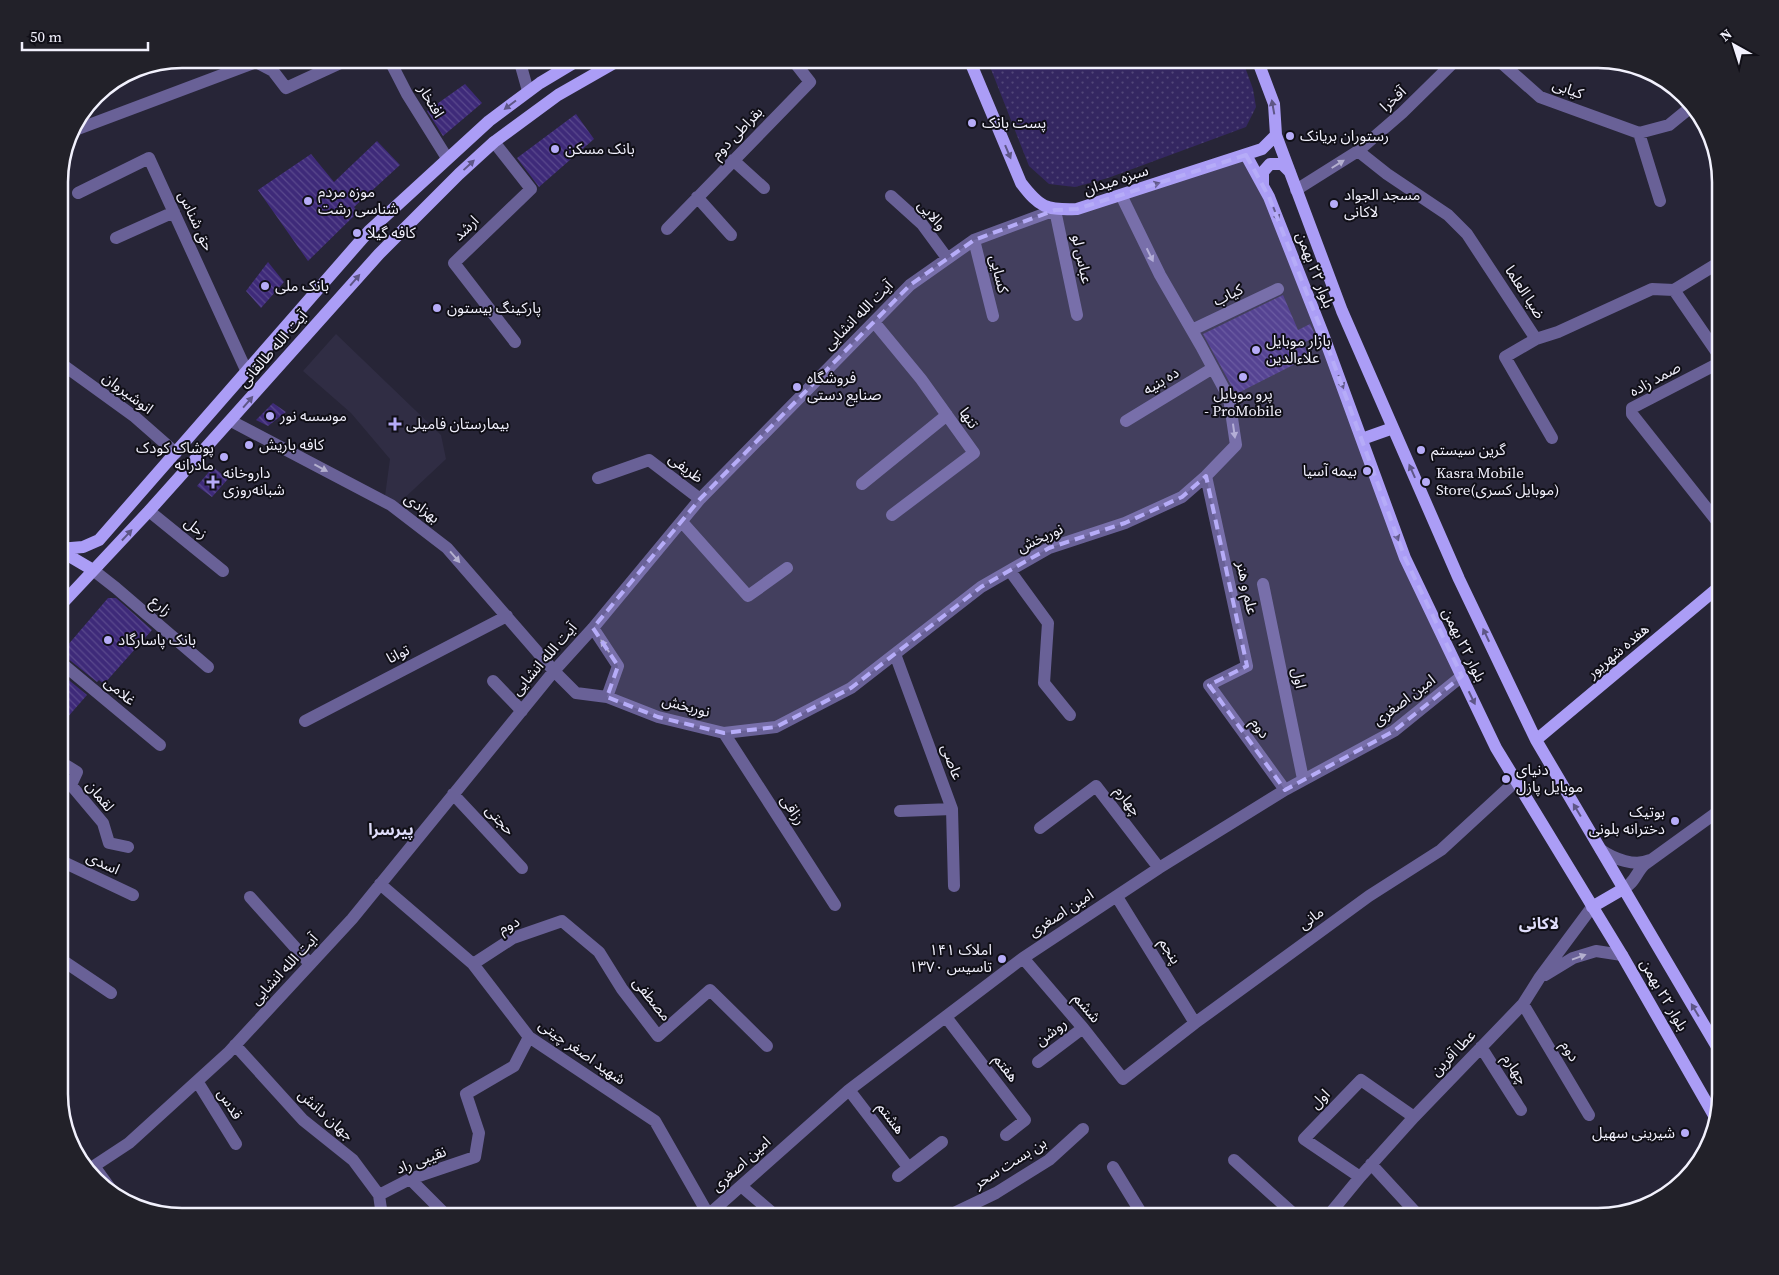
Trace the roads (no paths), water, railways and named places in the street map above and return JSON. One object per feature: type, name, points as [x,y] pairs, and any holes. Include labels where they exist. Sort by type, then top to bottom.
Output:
[{"type":"main road","name":"آیت الله طالقانی","points":[[68,549],[83,547],[98,540],[369,231],[489,121],[540,82],[566,67]]},
{"type":"main road","name":"آیت الله طالقانی","points":[[68,593],[149,511],[379,254],[494,142],[558,95],[606,67]]},
{"type":"main road","points":[[973,67],[1021,183],[1035,201],[1055,210]]},
{"type":"main road","points":[[1260,67],[1274,104],[1276,135]]},
{"type":"main road","name":"سبزه میدان","points":[[1055,210],[1077,209],[1246,155],[1262,149],[1276,135]]},
{"type":"main road","name":"بلوار ۲۲ بهمن","points":[[1276,135],[1342,311],[1459,579],[1536,740],[1712,1038]]},
{"type":"main road","name":"بلوار ۲۲ بهمن","points":[[1246,155],[1263,184],[1323,334],[1405,558],[1496,748],[1622,955],[1711,1109]]},
{"type":"main road","points":[[1263,184],[1263,172],[1270,164],[1282,164],[1290,172]]},
{"type":"main road","points":[[1362,439],[1393,428]]},
{"type":"main road","points":[[68,555],[93,570]]},
{"type":"main road","name":"هفده شهریور","points":[[1536,740],[1712,593]]},
{"type":"main road","points":[[1592,907],[1624,890]]},
{"type":"street","points":[[81,128],[243,67]]},
{"type":"street","points":[[265,67],[273,71],[286,88],[331,67]]},
{"type":"street","name":"افتخار","points":[[393,67],[407,94],[447,158]]},
{"type":"street","points":[[521,67],[528,91]]},
{"type":"street","name":"بقراطی دوم","points":[[667,229],[810,82],[798,67]]},
{"type":"street","name":"آفخرا","points":[[1296,190],[1358,151],[1402,113],[1450,67]]},
{"type":"street","name":"کیابی","points":[[1506,67],[1540,96],[1639,133]]},
{"type":"street","points":[[1660,201],[1639,133],[1668,125],[1687,111]]},
{"type":"street","name":"ارشد","points":[[494,142],[531,188],[454,263],[515,342]]},
{"type":"street","name":"ضیا العلما","points":[[1358,151],[1387,174],[1448,215],[1467,234],[1536,339],[1558,332],[1652,289],[1674,290]]},
{"type":"street","name":"حق شناس","points":[[78,193],[149,158],[246,370]]},
{"type":"street","points":[[733,160],[764,188]]},
{"type":"street","name":"نوربخش","points":[[554,671],[576,693],[607,697],[658,717],[724,733],[776,727],[851,688],[981,587],[1048,548],[1125,523],[1182,497],[1206,476],[1236,445],[1229,398],[1160,275],[1121,195]]},
{"type":"street","name":"والایی","points":[[891,196],[922,224],[947,258]]},
{"type":"street","points":[[697,197],[731,235]]},
{"type":"street","name":"آیت الله انشایی","points":[[94,1166],[129,1143],[235,1045],[352,919],[554,671],[593,628],[700,498],[910,285],[974,240],[1055,210]]},
{"type":"street","name":"عباس لو","points":[[1055,210],[1076,315]]},
{"type":"street","points":[[116,238],[174,212]]},
{"type":"street","name":"کسایی","points":[[974,240],[993,316]]},
{"type":"street","points":[[1674,290],[1712,267]]},
{"type":"street","name":"کیاب","points":[[1192,330],[1278,289]]},
{"type":"street","name":"صمد زاده","points":[[1674,290],[1712,345]]},
{"type":"street","name":"تنها","points":[[874,322],[921,379],[974,454],[892,515]]},
{"type":"street","points":[[1536,339],[1505,357],[1552,438]]},
{"type":"street","name":"صمد زاده","points":[[1712,366],[1632,408],[1632,414],[1712,515]]},
{"type":"street","name":"انوشیروان","points":[[68,368],[135,416],[176,453]]},
{"type":"street","name":"ده بنیه","points":[[1126,422],[1213,368]]},
{"type":"street","points":[[862,484],[947,415]]},
{"type":"street","name":"بهزادی","points":[[231,421],[391,505],[447,548],[554,671]]},
{"type":"street","name":"ظریفی","points":[[598,478],[648,460],[700,498]]},
{"type":"street","name":"علم و هنر","points":[[1206,476],[1247,666],[1209,685]]},
{"type":"street","name":"زحل","points":[[149,511],[223,571]]},
{"type":"street","points":[[682,522],[748,596],[787,568]]},
{"type":"street","name":"زارع","points":[[93,570],[208,667]]},
{"type":"street","points":[[1010,571],[1048,623],[1044,683],[1070,715]]},
{"type":"street","name":"اول","points":[[1263,584],[1303,779]]},
{"type":"street","name":"توانا","points":[[305,721],[507,616]]},
{"type":"street","points":[[593,628],[618,666],[607,697]]},
{"type":"street","name":"عاصی","points":[[895,654],[952,809],[954,886]]},
{"type":"street","name":"غلامی","points":[[68,669],[160,746]]},
{"type":"street","name":"امین اصغری","points":[[716,1208],[849,1090],[1023,958],[1159,868],[1285,790],[1394,731],[1462,676]]},
{"type":"street","points":[[493,681],[522,711]]},
{"type":"street","name":"دوم","points":[[1209,685],[1285,790]]},
{"type":"street","name":"رزاقی","points":[[724,733],[835,905]]},
{"type":"street","name":"لقمان","points":[[68,766],[77,772],[71,785],[103,823],[109,843],[128,847]]},
{"type":"street","name":"مانی","points":[[1123,1079],[1195,1022],[1369,896],[1441,850],[1516,781]]},
{"type":"street","name":"چهارم","points":[[1040,828],[1096,786],[1159,868]]},
{"type":"street","name":"حجتی","points":[[454,794],[522,868]]},
{"type":"street","points":[[900,811],[952,809]]},
{"type":"street","points":[[1624,890],[1630,885],[1640,869],[1712,816]]},
{"type":"street","points":[[1601,850],[1626,861],[1642,863],[1652,859]]},
{"type":"street","name":"اسدی","points":[[68,864],[134,895]]},
{"type":"street","name":"شهید اصغر چیتی","points":[[380,884],[472,964],[530,1037],[655,1121],[704,1208]]},
{"type":"street","name":"پنجم","points":[[1117,896],[1195,1022]]},
{"type":"street","points":[[250,897],[310,964]]},
{"type":"street","name":"عطا آفرین","points":[[1335,1208],[1371,1164],[1523,1004],[1592,907]]},
{"type":"street","name":"دوم","points":[[472,964],[513,938],[562,921]]},
{"type":"street","name":"مصطفی","points":[[562,921],[599,952],[622,989],[658,1036],[710,990],[767,1046]]},
{"type":"street","points":[[1540,978],[1573,958],[1596,951],[1622,955]]},
{"type":"street","name":"ششم","points":[[1023,958],[1083,1028],[1123,1079]]},
{"type":"street","points":[[68,964],[111,993]]},
{"type":"street","name":"دوم","points":[[1523,1004],[1589,1115]]},
{"type":"street","name":"هفتم","points":[[946,1017],[1025,1120],[1006,1135]]},
{"type":"street","name":"روشن","points":[[1038,1062],[1083,1028]]},
{"type":"street","name":"نقیبی راد","points":[[379,1195],[410,1179],[475,1157],[479,1133],[466,1094],[514,1066],[530,1037]]},
{"type":"street","name":"جهان دانش","points":[[235,1045],[303,1120],[353,1160],[379,1195],[381,1208]]},
{"type":"street","name":"چهارم","points":[[1481,1047],[1522,1110]]},
{"type":"street","name":"اول","points":[[1360,1177],[1304,1139],[1361,1080],[1414,1118]]},
{"type":"street","name":"قدس","points":[[196,1081],[236,1144]]},
{"type":"street","name":"هشتم","points":[[849,1090],[908,1167]]},
{"type":"street","name":"بن بست سحر","points":[[965,1208],[996,1193],[1049,1160],[1083,1130]]},
{"type":"street","points":[[898,1176],[942,1142]]},
{"type":"street","points":[[1234,1160],[1287,1208]]},
{"type":"street","points":[[1371,1164],[1412,1208]]},
{"type":"street","points":[[1113,1167],[1138,1208]]},
{"type":"street","points":[[410,1179],[439,1208]]},
{"type":"street","points":[[741,1186],[767,1208]]},
{"type":"place","name":"پست بانک","points":[[972,123]]},
{"type":"place","name":"رستوران بریانک","points":[[1290,136]]},
{"type":"place","name":"بانک مسکن","points":[[555,149]]},
{"type":"place","name":"موزه مردم شناسی رشت","points":[[308,201]]},
{"type":"place","name":"مسجد الجواد لاکانی","points":[[1334,204]]},
{"type":"place","name":"کافه گیلا","points":[[357,233]]},
{"type":"place","name":"بانک ملی","points":[[265,286]]},
{"type":"place","name":"پارکینگ بیستون","points":[[437,308]]},
{"type":"place","name":"بازار موبایل علاءالدین","points":[[1256,350]]},
{"type":"place","name":"پرو موبایل - ProMobile","points":[[1243,377]]},
{"type":"place","name":"فروشگاه صنایع دستی","points":[[797,387]]},
{"type":"place","name":"موسسه نور","points":[[270,416]]},
{"type":"place","name":"بیمارستان فامیلی","points":[[395,424]]},
{"type":"place","name":"کافه باریش","points":[[249,445]]},
{"type":"place","name":"گرین سیستم","points":[[1421,450]]},
{"type":"place","name":"پوشاک کودک مادرانه","points":[[224,457]]},
{"type":"place","name":"بیمه آسیا","points":[[1367,471]]},
{"type":"place","name":"داروخانه شبانه‌روزی","points":[[213,482]]},
{"type":"place","name":"Kasra Mobile Store(موبایل کسری)","points":[[1426,482]]},
{"type":"place","name":"بانک پاسارگاد","points":[[108,640]]},
{"type":"place","name":"دنیای موبایل پازل","points":[[1506,779]]},
{"type":"place","name":"بوتیک دخترانه بلونی","points":[[1675,821]]},
{"type":"place","name":"املاک ۱۴۱ تاسیس ۱۳۷۰","points":[[1002,959]]},
{"type":"place","name":"شیرینی سهیل","points":[[1685,1133]]},
{"type":"district","name":"پیرسرا","points":[[391,829]]},
{"type":"district","name":"لاکانی","points":[[1539,923]]}]
